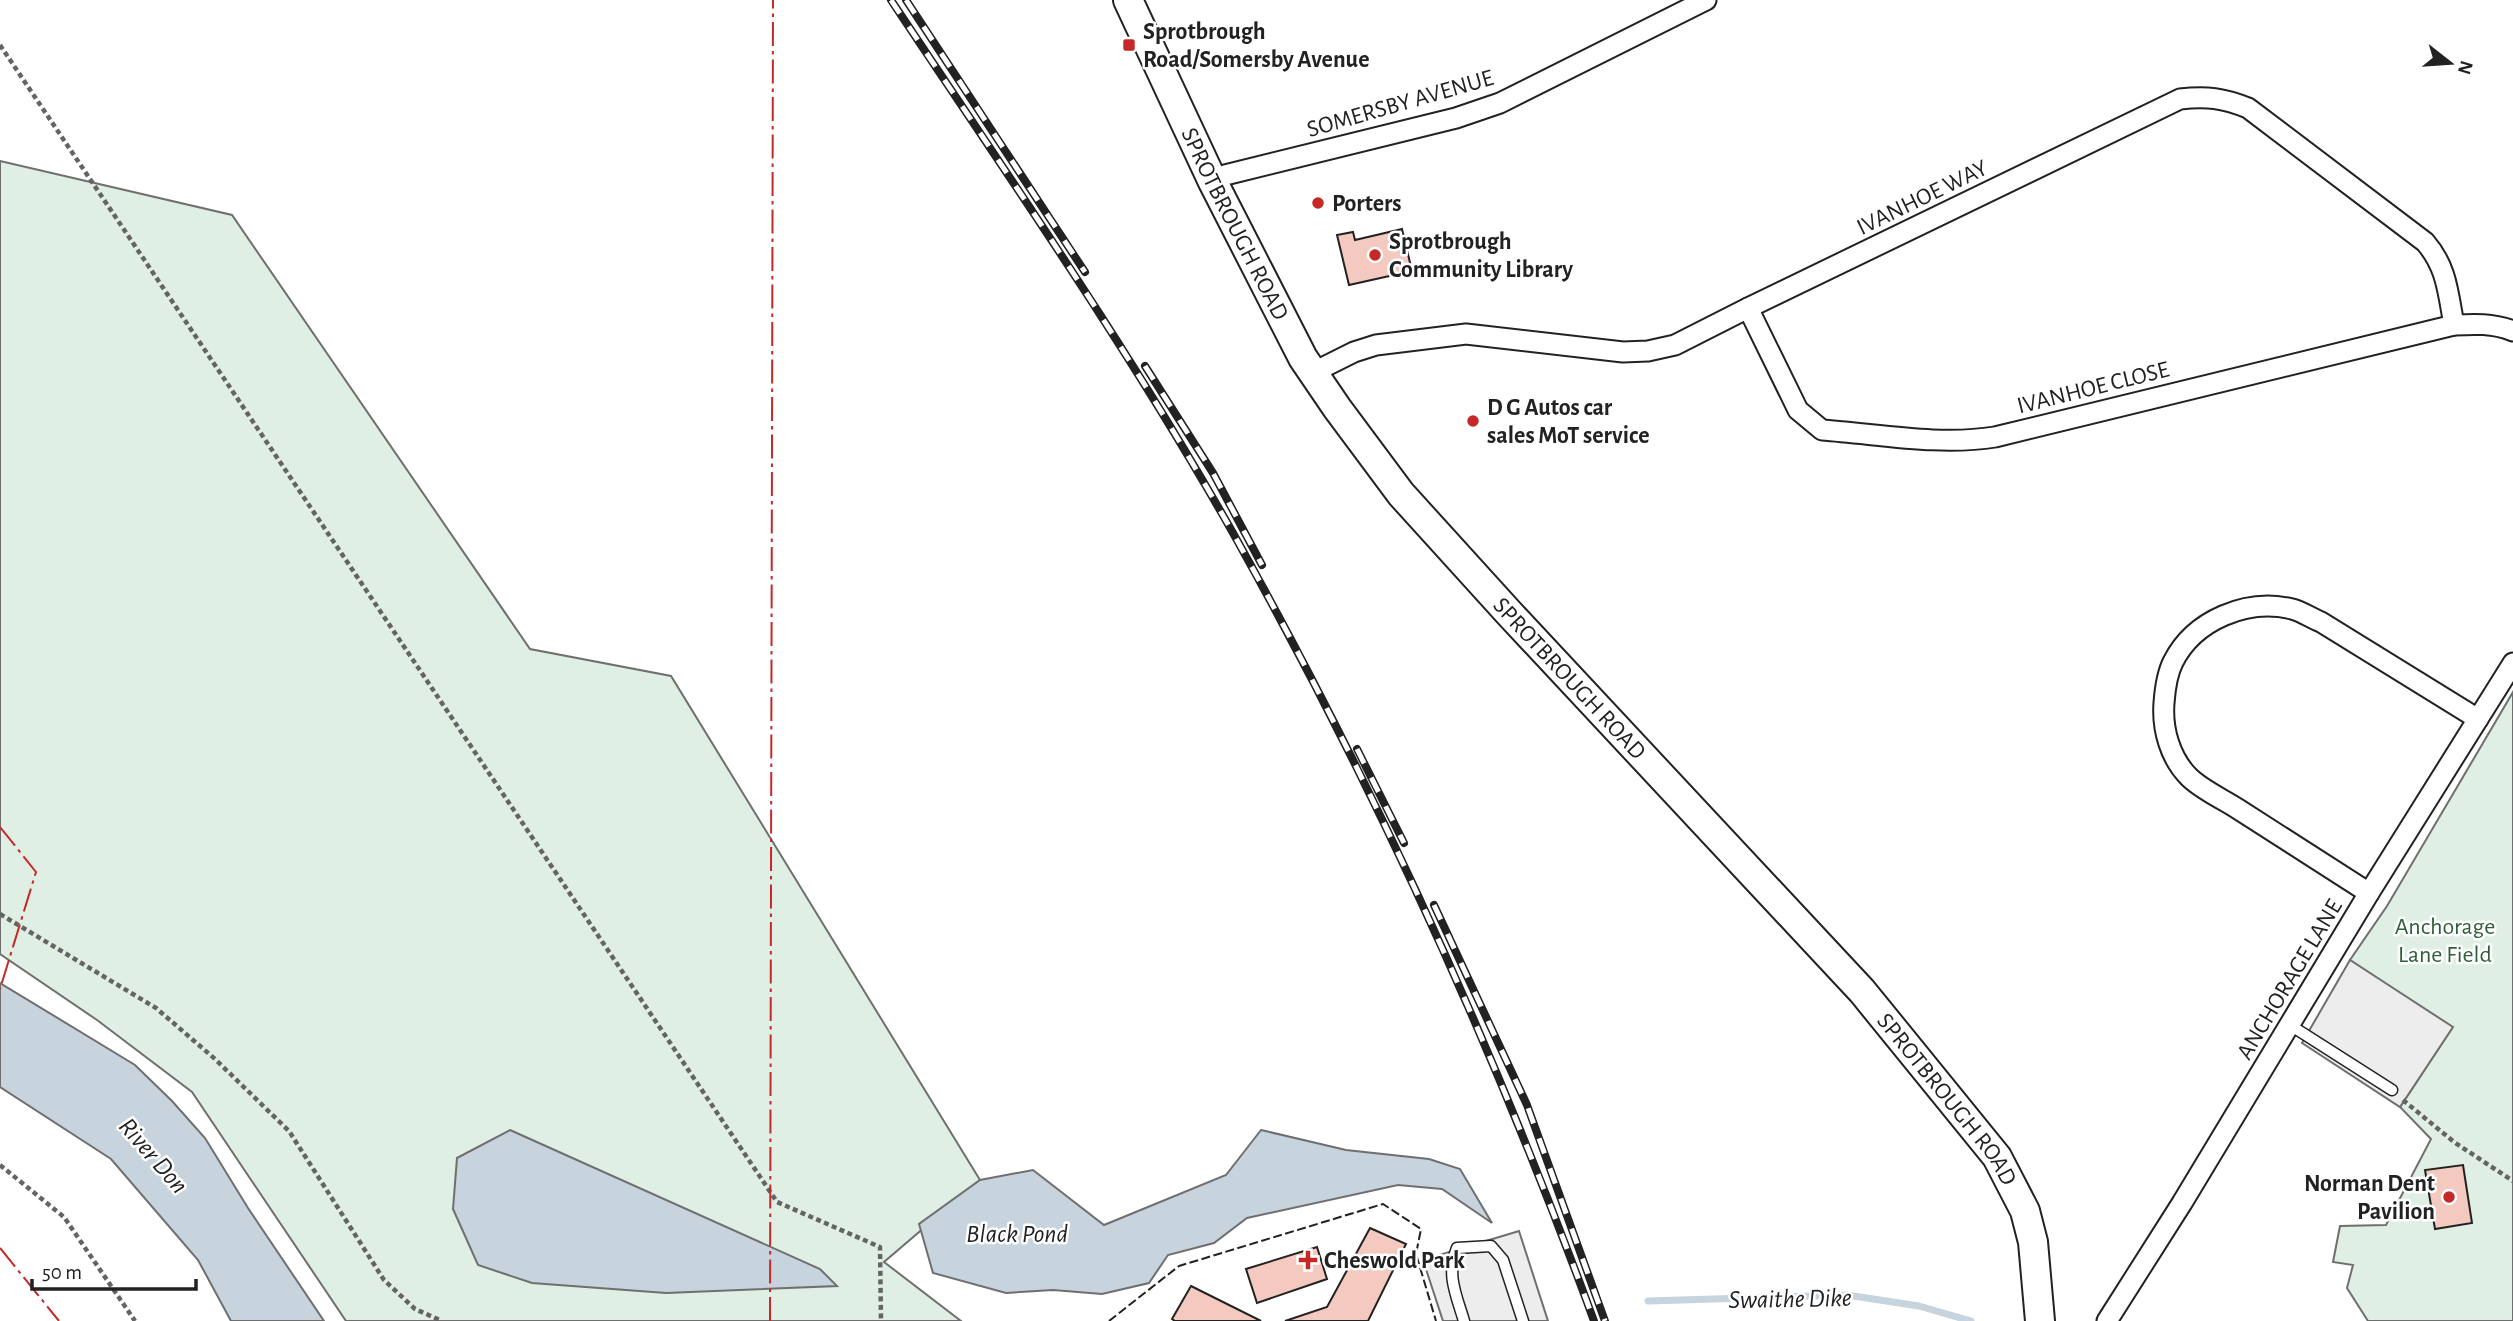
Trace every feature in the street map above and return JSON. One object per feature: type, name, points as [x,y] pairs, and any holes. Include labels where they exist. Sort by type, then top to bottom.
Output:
[{"type":"street","name":"SPROTBROUGH ROAD","points":[[1128,0],[1213,182],[1303,358],[1314,374],[1401,494],[1862,991],[1997,1157],[2025,1211],[2033,1242],[2040,1321]]},
{"type":"street","name":"SOMERSBY AVENUE","points":[[1213,182],[1225,175],[1456,117],[1500,103],[1701,1]]},
{"type":"street","name":"IVANHOE WAY","points":[[1314,374],[1354,352],[1376,345],[1466,334],[1623,352],[1648,351],[1675,345],[2180,99],[2204,96],[2228,100],[2248,108],[2425,242],[2443,268],[2454,325]]},
{"type":"street","name":"IVANHOE CLOSE","points":[[1748,308],[1798,410],[1822,430],[1946,440],[1995,437],[2454,325],[2500,326],[2513,331]]},
{"type":"street","points":[[2369,893],[2189,777],[2166,737],[2163,713],[2165,687],[2172,663],[2186,642],[2206,625],[2224,615],[2248,608],[2270,606],[2293,609],[2321,622],[2478,719]]},
{"type":"street","name":"ANCHORAGE LANE","points":[[2107,1321],[2513,663]]},
{"type":"lane","points":[[2290,1025],[2392,1090]]},
{"type":"lane","points":[[1464,1321],[1452,1279],[1451,1263],[1457,1248],[1491,1246],[1503,1260],[1523,1321]]},
{"type":"path","points":[[0,45],[777,1202],[880,1247],[881,1321]]},
{"type":"path","points":[[0,914],[156,1008],[215,1059],[289,1130],[384,1280],[415,1309],[442,1321]]},
{"type":"path","points":[[2392,1090],[2454,1142],[2513,1181]]},
{"type":"path","points":[[0,1165],[64,1217],[135,1321]]},
{"type":"green space","points":[[0,161],[232,215],[530,649],[671,676],[980,1180],[884,1262],[961,1321],[346,1321],[192,1092],[97,1020],[0,954]]},
{"type":"green space","name":"Anchorage Lane Field","points":[[2513,692],[2513,1321],[2368,1321],[2347,1288],[2353,1265],[2333,1262],[2340,1226],[2386,1225],[2431,1139],[2400,1107],[2452,1028],[2350,960],[2387,906]]},
{"type":"shaded area","points":[[2350,960],[2453,1027],[2400,1107],[2302,1043]]},
{"type":"shaded area","points":[[1519,1231],[1548,1321],[1443,1321],[1423,1260]]},
{"type":"water","name":"River Don","points":[[0,983],[135,1065],[172,1101],[205,1138],[248,1208],[324,1321],[231,1321],[198,1260],[111,1159],[0,1087]]},
{"type":"water","points":[[510,1130],[820,1269],[837,1286],[666,1293],[532,1283],[478,1265],[453,1209],[457,1158]]},
{"type":"water","name":"Black Pond","points":[[1261,1130],[1346,1150],[1429,1159],[1460,1169],[1492,1223],[1442,1189],[1398,1185],[1247,1218],[1214,1243],[1168,1255],[1149,1283],[1102,1294],[1053,1290],[1006,1293],[933,1273],[919,1224],[980,1180],[1033,1170],[1104,1225],[1226,1175]]},
{"type":"building","name":"Sprotbrough Community Library","points":[[1402,229],[1412,271],[1349,285],[1337,235],[1353,232],[1355,240]]},
{"type":"building","name":"Norman Dent Pavilion","points":[[2463,1165],[2472,1223],[2435,1229],[2425,1170]]},
{"type":"building","points":[[1370,1228],[1406,1244],[1368,1321],[1285,1321],[1327,1307]]},
{"type":"building","points":[[1317,1247],[1327,1279],[1257,1303],[1246,1269]]},
{"type":"building","points":[[1191,1286],[1261,1321],[1175,1321],[1172,1319]]},
{"type":"waterway","name":"Swaithe Dike","points":[[1648,1301],[1847,1295],[1919,1306],[1971,1321]]},
{"type":"railway","points":[[891,0],[1152,397],[1233,533],[1285,628],[1335,724],[1429,920],[1516,1119],[1594,1321]]},
{"type":"railway","points":[[906,0],[1085,272]]},
{"type":"railway","points":[[1145,366],[1213,473],[1262,565]]},
{"type":"railway","points":[[1357,749],[1404,843]]},
{"type":"railway","points":[[1434,905],[1527,1105],[1605,1321]]},
{"type":"fence","points":[[1109,1321],[1179,1266],[1383,1204],[1421,1229],[1416,1254],[1436,1321]]},
{"type":"power","points":[[770,1321],[773,0]]},
{"type":"power","points":[[0,827],[36,872],[0,989]]},
{"type":"power","points":[[0,1248],[59,1321]]},
{"type":"place","name":"Sprotbrough Road/Somersby Avenue","points":[[1129,45]]},
{"type":"place","name":"Porters","points":[[1318,203]]},
{"type":"place","name":"Sprotbrough Community Library","points":[[1375,255]]},
{"type":"place","name":"D G Autos car sales MoT service","points":[[1473,421]]},
{"type":"place","name":"Norman Dent Pavilion","points":[[2449,1197]]},
{"type":"place","name":"Cheswold Park","points":[[1308,1260]]}]
